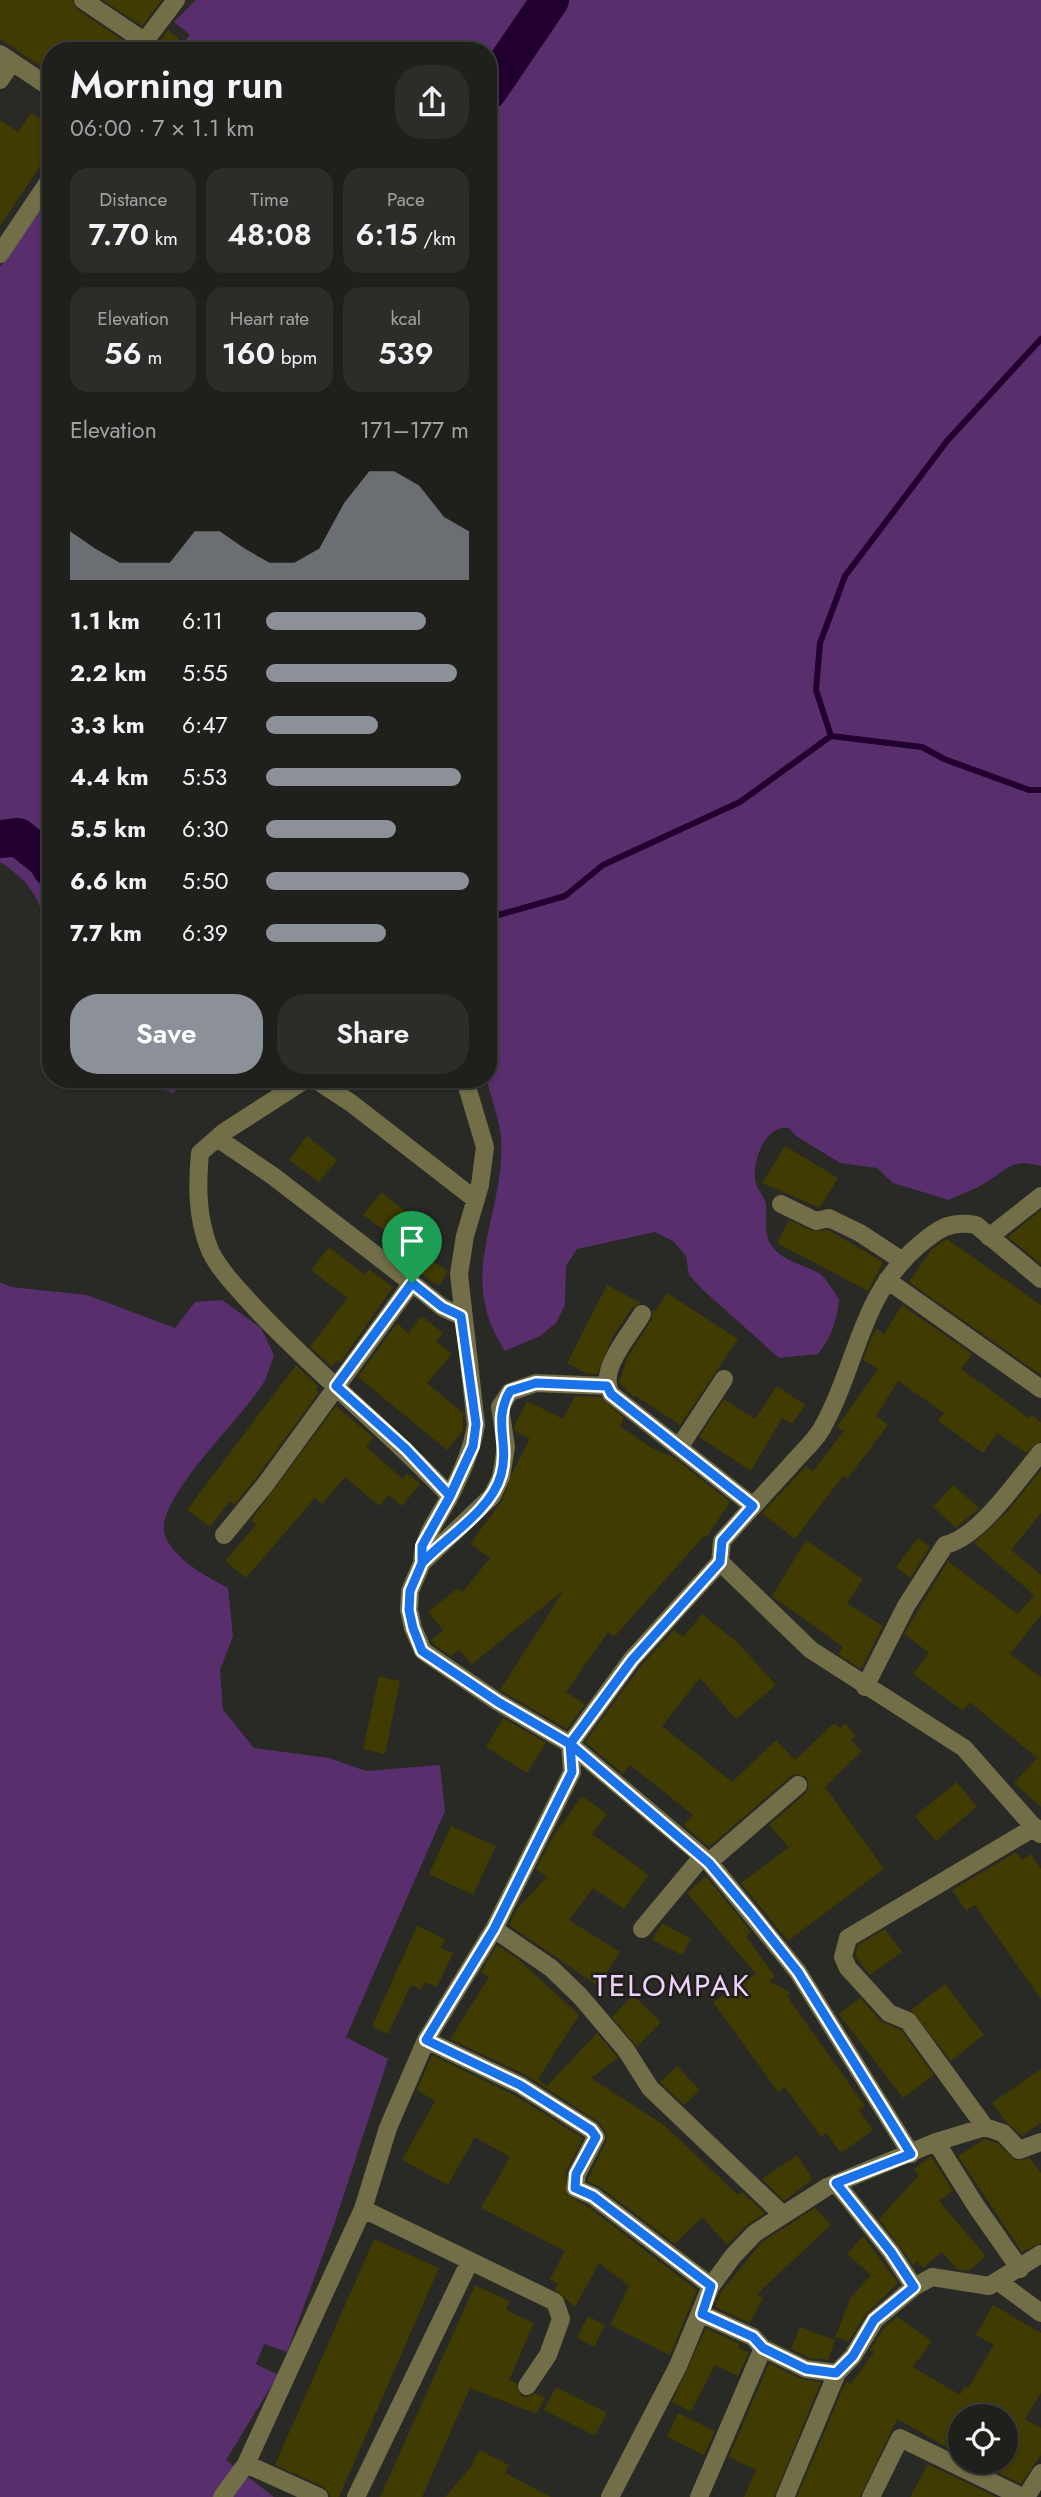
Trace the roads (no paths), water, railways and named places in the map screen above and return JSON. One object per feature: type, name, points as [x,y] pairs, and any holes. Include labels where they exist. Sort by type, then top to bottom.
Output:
[{"type":"street","points":[[83,0],[136,42]]},
{"type":"street","points":[[144,42],[176,0]]},
{"type":"street","points":[[0,80],[6,58],[42,82]]},
{"type":"street","points":[[0,254],[42,191]]},
{"type":"street","points":[[293,1088],[217,1138],[200,1153],[196,1194],[209,1250],[240,1291],[293,1349],[406,1449],[450,1496]]},
{"type":"street","points":[[328,1088],[476,1200]]},
{"type":"street","points":[[422,1563],[422,1546],[450,1496],[473,1446],[476,1424],[458,1274],[476,1200],[485,1147],[467,1088]]},
{"type":"street","points":[[217,1138],[273,1175],[442,1307],[461,1316]]},
{"type":"street","points":[[989,1237],[1041,1196]]},
{"type":"street","points":[[781,1204],[816,1222],[829,1218],[860,1233],[901,1260]]},
{"type":"street","points":[[222,2497],[246,2463],[363,2209],[388,2128],[426,2040],[494,1929],[572,1772],[570,1744],[632,1660],[720,1562],[722,1541],[819,1433],[843,1388],[857,1339],[874,1298],[901,1260],[939,1228],[951,1223],[976,1225],[1041,1279]]},
{"type":"street","points":[[887,1280],[1041,1390]]},
{"type":"street","points":[[224,1535],[279,1466],[412,1283]]},
{"type":"street","points":[[642,1314],[607,1373],[607,1386],[611,1394],[753,1506]]},
{"type":"street","points":[[680,1446],[724,1379]]},
{"type":"street","points":[[607,1386],[536,1383],[510,1391],[500,1407],[506,1447],[501,1477],[492,1496],[422,1563],[410,1591],[409,1610],[422,1651],[498,1702],[570,1744],[706,1860],[798,1972],[911,2154]]},
{"type":"street","points":[[865,1687],[905,1606],[945,1545],[956,1543],[990,1513],[1041,1452]]},
{"type":"street","points":[[720,1562],[811,1650],[964,1748],[1038,1828],[848,1938],[843,1947],[843,1957],[848,1968],[889,2013],[908,2021],[985,2127]]},
{"type":"street","points":[[642,1929],[706,1860],[798,1785]]},
{"type":"street","points":[[494,1929],[551,1968],[580,1996],[626,2050],[650,2088],[782,2215]]},
{"type":"street","points":[[426,2040],[520,2085],[591,2130],[596,2137],[576,2174],[575,2188],[593,2196],[711,2286]]},
{"type":"street","points":[[610,2497],[702,2314],[711,2286],[748,2241],[782,2215],[836,2183],[936,2142],[985,2127],[1003,2133],[1020,2150],[1041,2142]]},
{"type":"street","points":[[936,2142],[1020,2269]]},
{"type":"street","points":[[836,2183],[891,2252],[914,2287]]},
{"type":"street","points":[[363,2209],[555,2302],[561,2319],[548,2355],[527,2386]]},
{"type":"street","points":[[785,2497],[836,2373],[853,2356],[874,2320],[914,2287],[932,2277],[989,2286],[1041,2254]]},
{"type":"street","points":[[356,2497],[470,2261]]},
{"type":"street","points":[[999,2282],[1041,2314]]},
{"type":"street","points":[[702,2314],[753,2337],[763,2348],[806,2369],[836,2373]]},
{"type":"street","points":[[699,2497],[763,2348]]},
{"type":"street","points":[[871,2497],[900,2438],[1024,2497],[1041,2473]]},
{"type":"street","points":[[246,2463],[319,2497]]},
{"type":"waterway","points":[[497,78],[550,0]]},
{"type":"waterway","points":[[831,736],[816,690],[820,643],[845,576],[947,441],[1041,339]]},
{"type":"waterway","points":[[497,915],[565,896],[603,865],[740,802],[831,736],[922,747],[944,759],[1029,790],[1041,790]]},
{"type":"waterway","points":[[0,839],[18,837],[42,856]]},
{"type":"district","name":"TELOMPAK","points":[[672,1985]]}]
